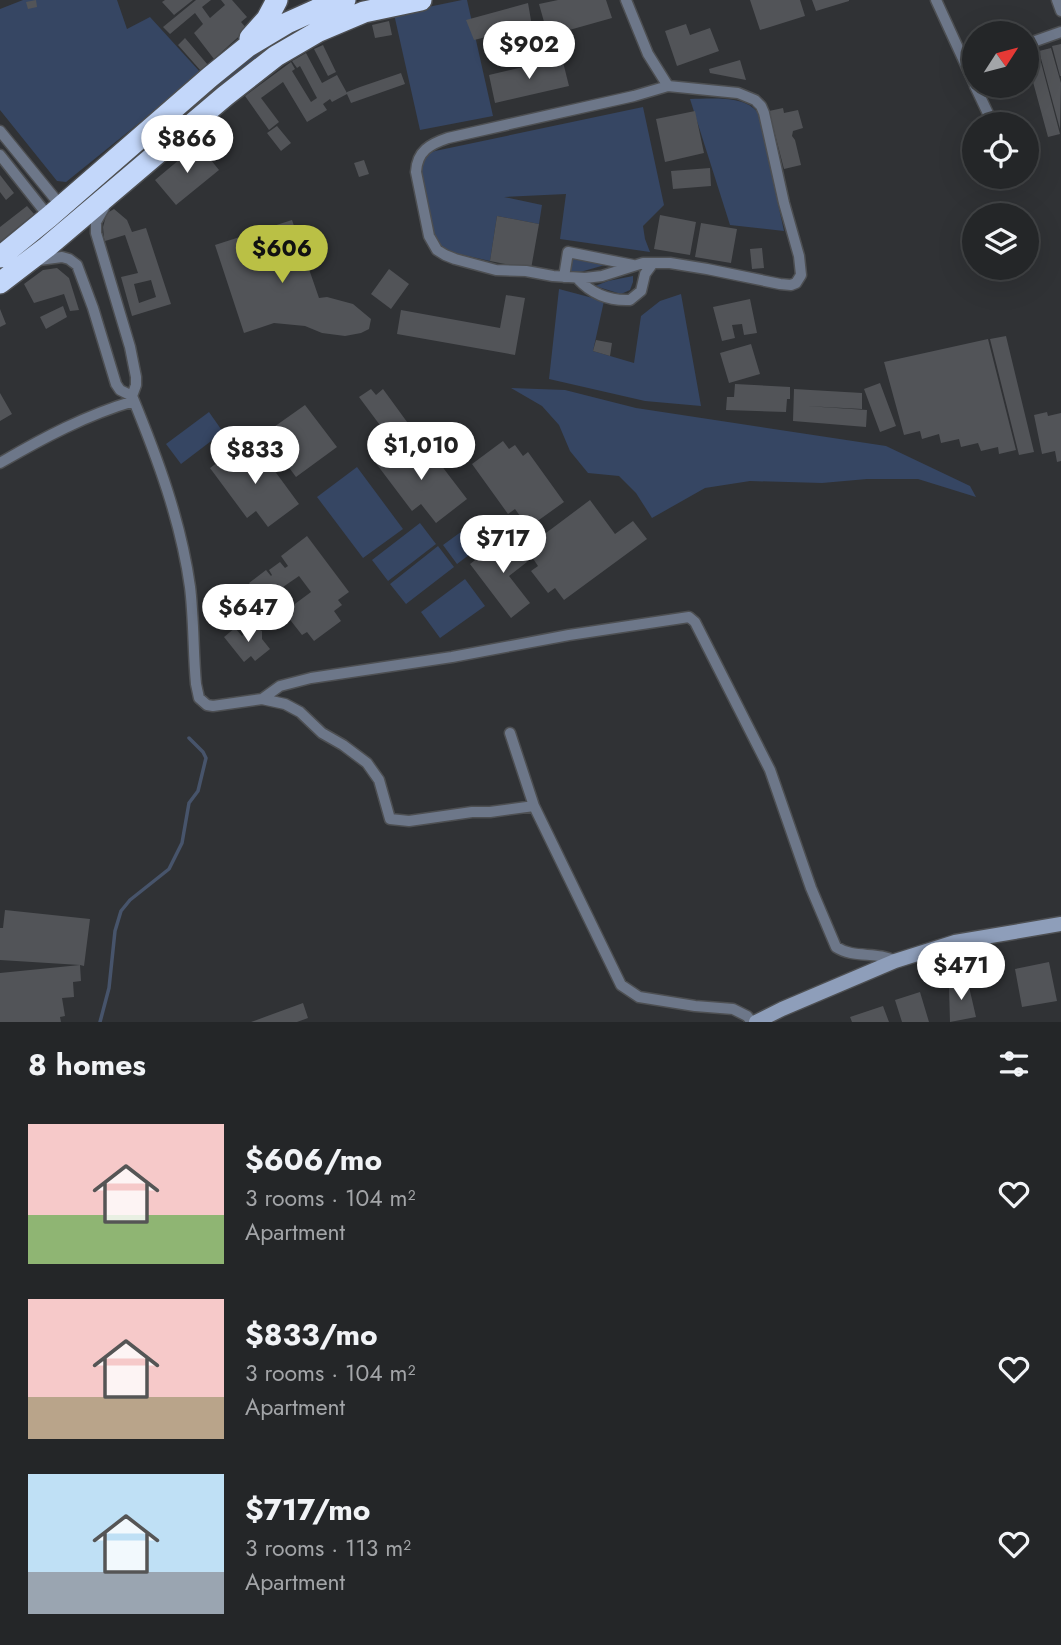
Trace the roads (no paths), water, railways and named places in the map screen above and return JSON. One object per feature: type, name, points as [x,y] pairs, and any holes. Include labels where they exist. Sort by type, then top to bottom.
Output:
[{"type":"highway","points":[[210,76],[261,26],[277,0]]},
{"type":"highway","points":[[0,257],[247,47],[280,26],[345,0]]},
{"type":"highway","points":[[0,283],[276,56],[318,31],[364,12],[421,0]]},
{"type":"street","points":[[626,0],[648,54],[668,86]]},
{"type":"street","points":[[936,0],[962,50]]},
{"type":"street","points":[[1058,0],[1061,11]]},
{"type":"street","points":[[1040,39],[1061,32]]},
{"type":"street","points":[[668,86],[738,93],[761,106],[801,268],[801,275],[796,283],[785,285],[670,263],[636,265],[602,276],[578,279],[526,271],[496,270],[455,259],[437,250],[429,236],[416,172],[416,163],[424,149],[448,138],[668,86]]},
{"type":"street","points":[[0,131],[55,211]]},
{"type":"street","points":[[0,155],[55,211]]},
{"type":"street","points":[[129,178],[106,205],[96,225],[130,347],[136,377],[133,398],[160,470],[180,535],[190,589],[195,684],[202,703],[213,706],[262,699],[285,704],[300,712],[322,733],[367,763],[379,780],[390,819],[409,821],[534,806]]},
{"type":"street","points":[[564,276],[568,252],[636,265]]},
{"type":"street","points":[[19,269],[38,260],[54,257],[66,258],[77,265],[116,384],[133,398]]},
{"type":"street","points":[[578,279],[592,292],[608,298],[630,300],[641,291],[645,274],[653,263]]},
{"type":"street","points":[[0,463],[69,425],[133,398]]},
{"type":"street","points":[[262,699],[280,686],[311,678],[689,617],[697,627],[770,770],[833,942],[844,952],[884,956],[895,961]]},
{"type":"street","points":[[509,733],[534,806],[559,861],[621,985],[639,997],[733,1009],[754,1022],[895,961],[955,942],[1061,924]]},
{"type":"waterway","points":[[100,1022],[109,988],[115,931],[121,911],[130,900],[169,869],[182,843],[189,803],[198,791],[206,758],[189,738]]}]
